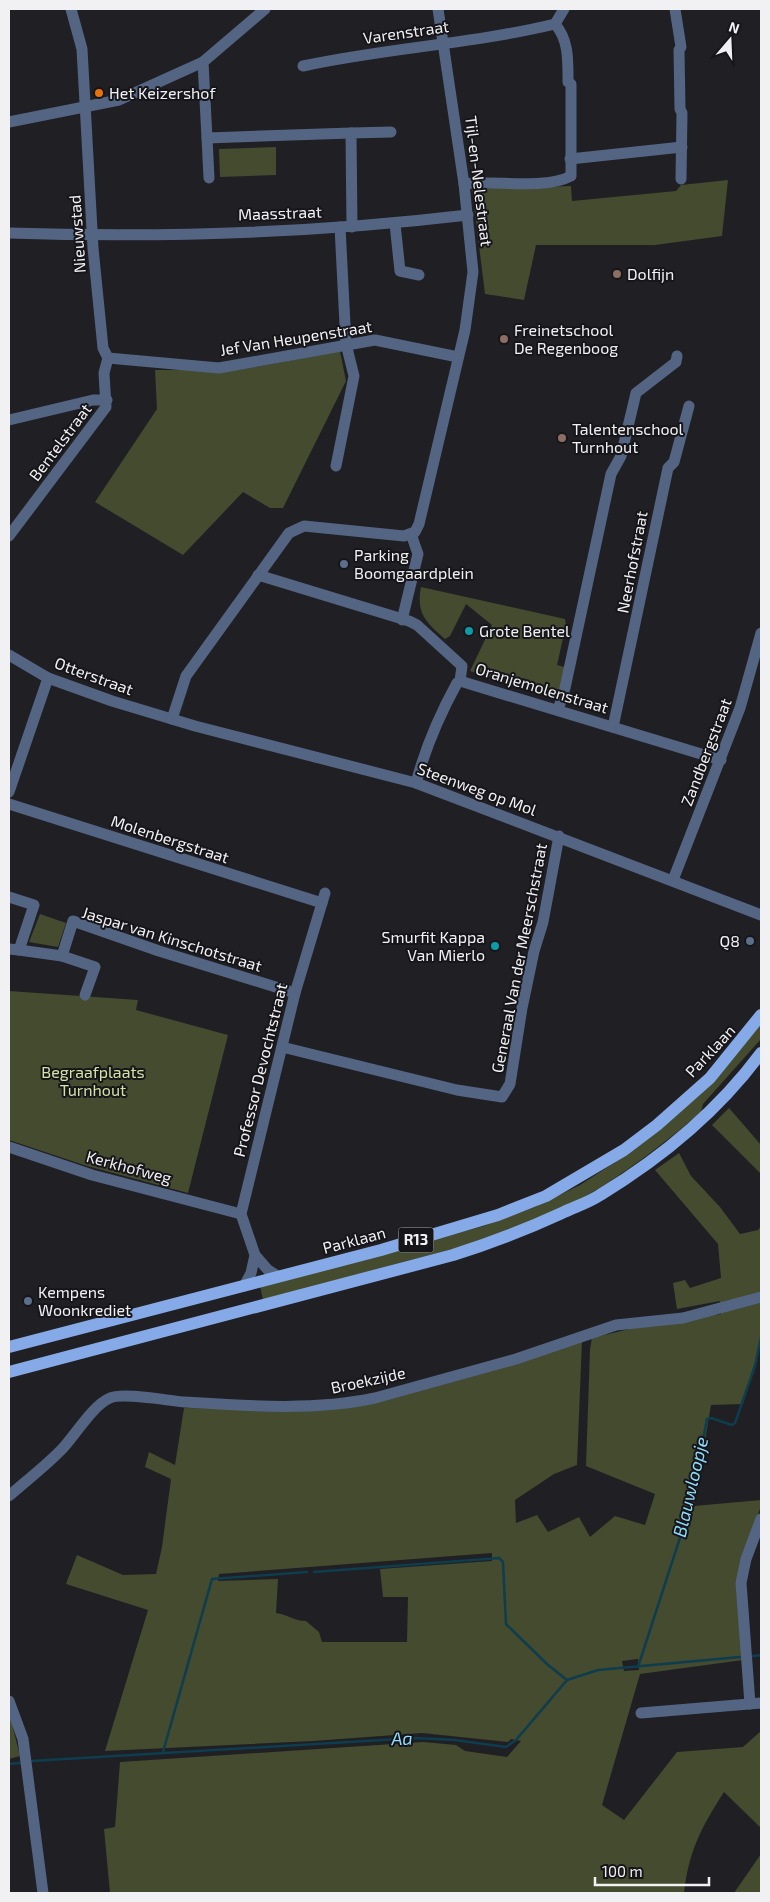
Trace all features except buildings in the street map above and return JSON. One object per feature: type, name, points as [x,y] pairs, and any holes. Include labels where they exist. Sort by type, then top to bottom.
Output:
[{"type":"main road","name":"Parklaan","points":[[9,1347],[381,1250],[498,1215],[546,1196],[588,1173],[624,1150],[657,1125],[710,1078],[761,1015]]},
{"type":"main road","name":"R13","points":[[9,1372],[452,1255],[504,1239],[598,1196],[638,1170],[675,1142],[715,1107],[761,1054]]},
{"type":"street","name":"Nieuwstad","points":[[71,9],[82,49],[93,236],[103,348],[108,358]]},
{"type":"street","points":[[9,122],[119,100],[203,62],[265,9]]},
{"type":"street","name":"Tijl-en-Nelestraat","points":[[411,534],[418,524],[458,357],[470,300],[473,272],[464,184],[438,9]]},
{"type":"street","points":[[464,184],[480,182],[555,183],[571,176],[568,60],[564,34],[555,24],[564,9]]},
{"type":"street","points":[[675,9],[681,47],[679,50],[681,179]]},
{"type":"street","name":"Varenstraat","points":[[303,66],[346,56],[524,32],[555,24]]},
{"type":"street","points":[[203,62],[209,178]]},
{"type":"street","points":[[207,138],[391,132]]},
{"type":"street","points":[[351,133],[352,226]]},
{"type":"street","points":[[570,158],[682,147]]},
{"type":"street","name":"Maasstraat","points":[[9,233],[93,236],[340,227],[395,224],[468,215]]},
{"type":"street","points":[[395,224],[400,271],[419,275]]},
{"type":"street","points":[[336,466],[354,376],[346,344],[340,227]]},
{"type":"street","name":"Jef Van Heupenstraat","points":[[108,358],[219,368],[375,340],[458,357]]},
{"type":"street","points":[[558,710],[566,688],[611,474],[620,456],[636,393],[676,362],[677,356]]},
{"type":"street","name":"Bentelstraat","points":[[9,536],[93,427],[106,407],[104,373],[108,358]]},
{"type":"street","points":[[9,420],[93,400],[107,400]]},
{"type":"street","name":"Neerhofstraat","points":[[613,727],[668,468],[674,462],[689,406]]},
{"type":"street","points":[[172,720],[186,676],[285,538],[295,529],[304,526],[404,536],[411,534],[418,554],[402,620]]},
{"type":"street","points":[[258,575],[417,625],[459,662],[462,666],[460,681]]},
{"type":"street","name":"Zandbergstraat","points":[[673,880],[722,760],[740,708],[761,633]]},
{"type":"street","name":"Otterstraat","points":[[9,655],[48,678],[172,720]]},
{"type":"street","points":[[9,792],[48,678]]},
{"type":"street","name":"Oranjemolenstraat","points":[[416,783],[421,764],[442,713],[457,683],[460,681],[722,760]]},
{"type":"street","name":"Steenweg op Mol","points":[[172,720],[416,783],[559,836],[761,915]]},
{"type":"street","name":"Molenbergstraat","points":[[9,804],[99,833],[323,898]]},
{"type":"street","name":"Generaal Van der Meerschstraat","points":[[282,1047],[463,1091],[502,1097],[510,1084],[524,998],[543,922],[559,836]]},
{"type":"street","points":[[9,897],[34,905],[14,949],[62,956],[95,967],[85,995]]},
{"type":"street","name":"Professor Devochtstraat","points":[[241,1214],[295,993],[323,898]]},
{"type":"street","name":"Jaspar van Kinschotstraat","points":[[62,956],[73,921],[159,951],[295,993]]},
{"type":"street","name":"Kerkhofweg","points":[[9,1147],[92,1175],[241,1214]]},
{"type":"street","points":[[241,1214],[255,1255],[268,1270],[279,1277]]},
{"type":"street","points":[[244,1286],[251,1273],[255,1255]]},
{"type":"street","name":"Broekzijde","points":[[9,1496],[62,1449],[97,1408],[110,1398],[326,1406],[352,1403],[516,1359],[616,1325],[683,1318],[761,1297]]},
{"type":"street","points":[[641,1713],[756,1704],[741,1584],[746,1559],[761,1519]]},
{"type":"street","points":[[9,1702],[22,1739],[43,1893]]},
{"type":"green space","points":[[276,147],[276,175],[220,177],[219,149]]},
{"type":"green space","points":[[728,180],[722,236],[655,245],[536,245],[524,300],[485,294],[472,189],[571,186],[572,201],[676,191],[681,185]]},
{"type":"green space","points":[[340,351],[346,381],[283,508],[270,508],[243,492],[183,555],[95,502],[157,409],[155,370],[239,370]]},
{"type":"green space","points":[[421,587],[565,619],[566,625],[557,665],[568,668],[559,699],[470,671],[492,625],[466,604],[450,636],[445,639],[428,622],[421,611]]},
{"type":"green space","points":[[40,914],[66,923],[58,947],[29,942]]},
{"type":"green space","name":"Begraafplaats Turnhout","points":[[9,991],[138,1000],[136,1010],[228,1035],[188,1193],[87,1166],[9,1140]]},
{"type":"green space","points":[[761,1022],[761,1039],[703,1104],[701,1112],[647,1156],[568,1206],[496,1236],[263,1300],[260,1286],[484,1226],[535,1207],[580,1185],[620,1159]]},
{"type":"green space","points":[[729,1108],[761,1145],[761,1174],[712,1125]]},
{"type":"green space","points":[[679,1153],[691,1176],[720,1207],[740,1234],[758,1230],[761,1226],[761,1340],[743,1404],[711,1405],[694,1506],[761,1500],[761,1506],[743,1558],[743,1660],[640,1674],[602,1805],[624,1820],[677,1752],[743,1747],[761,1731],[761,1828],[724,1792],[697,1840],[689,1864],[684,1893],[110,1893],[104,1829],[115,1827],[120,1762],[423,1742],[456,1745],[465,1751],[507,1757],[521,1741],[511,1739],[508,1742],[422,1733],[313,1741],[105,1751],[148,1610],[66,1584],[77,1555],[123,1575],[156,1574],[162,1547],[171,1479],[145,1467],[149,1452],[175,1465],[184,1408],[317,1410],[582,1340],[577,1465],[554,1474],[515,1500],[516,1523],[537,1515],[548,1532],[579,1517],[590,1537],[615,1516],[645,1525],[655,1494],[586,1466],[592,1338],[646,1325],[721,1314],[720,1301],[677,1309],[673,1283],[685,1280],[690,1288],[721,1278],[718,1244],[655,1170]],"holes":[[[492,1553],[492,1561],[380,1569],[383,1597],[408,1597],[407,1642],[322,1642],[319,1632],[306,1621],[276,1613],[278,1579],[218,1581],[219,1574]],[[638,1659],[639,1670],[624,1671],[622,1661]]]},
{"type":"green space","points":[[9,1712],[20,1756],[9,1759]]},
{"type":"green space","points":[[761,1854],[761,1893],[734,1893]]},
{"type":"waterway","name":"Blauwloopje","points":[[638,1667],[690,1507],[707,1419],[711,1418],[732,1425],[735,1423],[755,1366],[761,1338]]},
{"type":"waterway","points":[[314,1572],[499,1558],[503,1562],[506,1624],[548,1665],[567,1680]]},
{"type":"waterway","points":[[163,1752],[212,1579],[307,1572]]},
{"type":"waterway","name":"Aa","points":[[753,1656],[761,1655]]},
{"type":"waterway","name":"Aa","points":[[32,1761],[415,1738],[455,1740],[506,1747],[516,1740],[567,1680],[598,1670],[740,1657]]},
{"type":"waterway","name":"Aa","points":[[9,1764],[20,1763]]},
{"type":"place","name":"Het Keizershof","points":[[99,93]]},
{"type":"place","name":"Dolfijn","points":[[617,274]]},
{"type":"place","name":"Freinetschool De Regenboog","points":[[504,339]]},
{"type":"place","name":"Talentenschool Turnhout","points":[[562,438]]},
{"type":"place","name":"Parking Boomgaardplein","points":[[344,564]]},
{"type":"place","name":"Grote Bentel","points":[[469,631]]},
{"type":"place","name":"Q8","points":[[750,941]]},
{"type":"place","name":"Smurfit Kappa Van Mierlo","points":[[495,946]]},
{"type":"place","name":"Kempens Woonkrediet","points":[[28,1301]]}]
